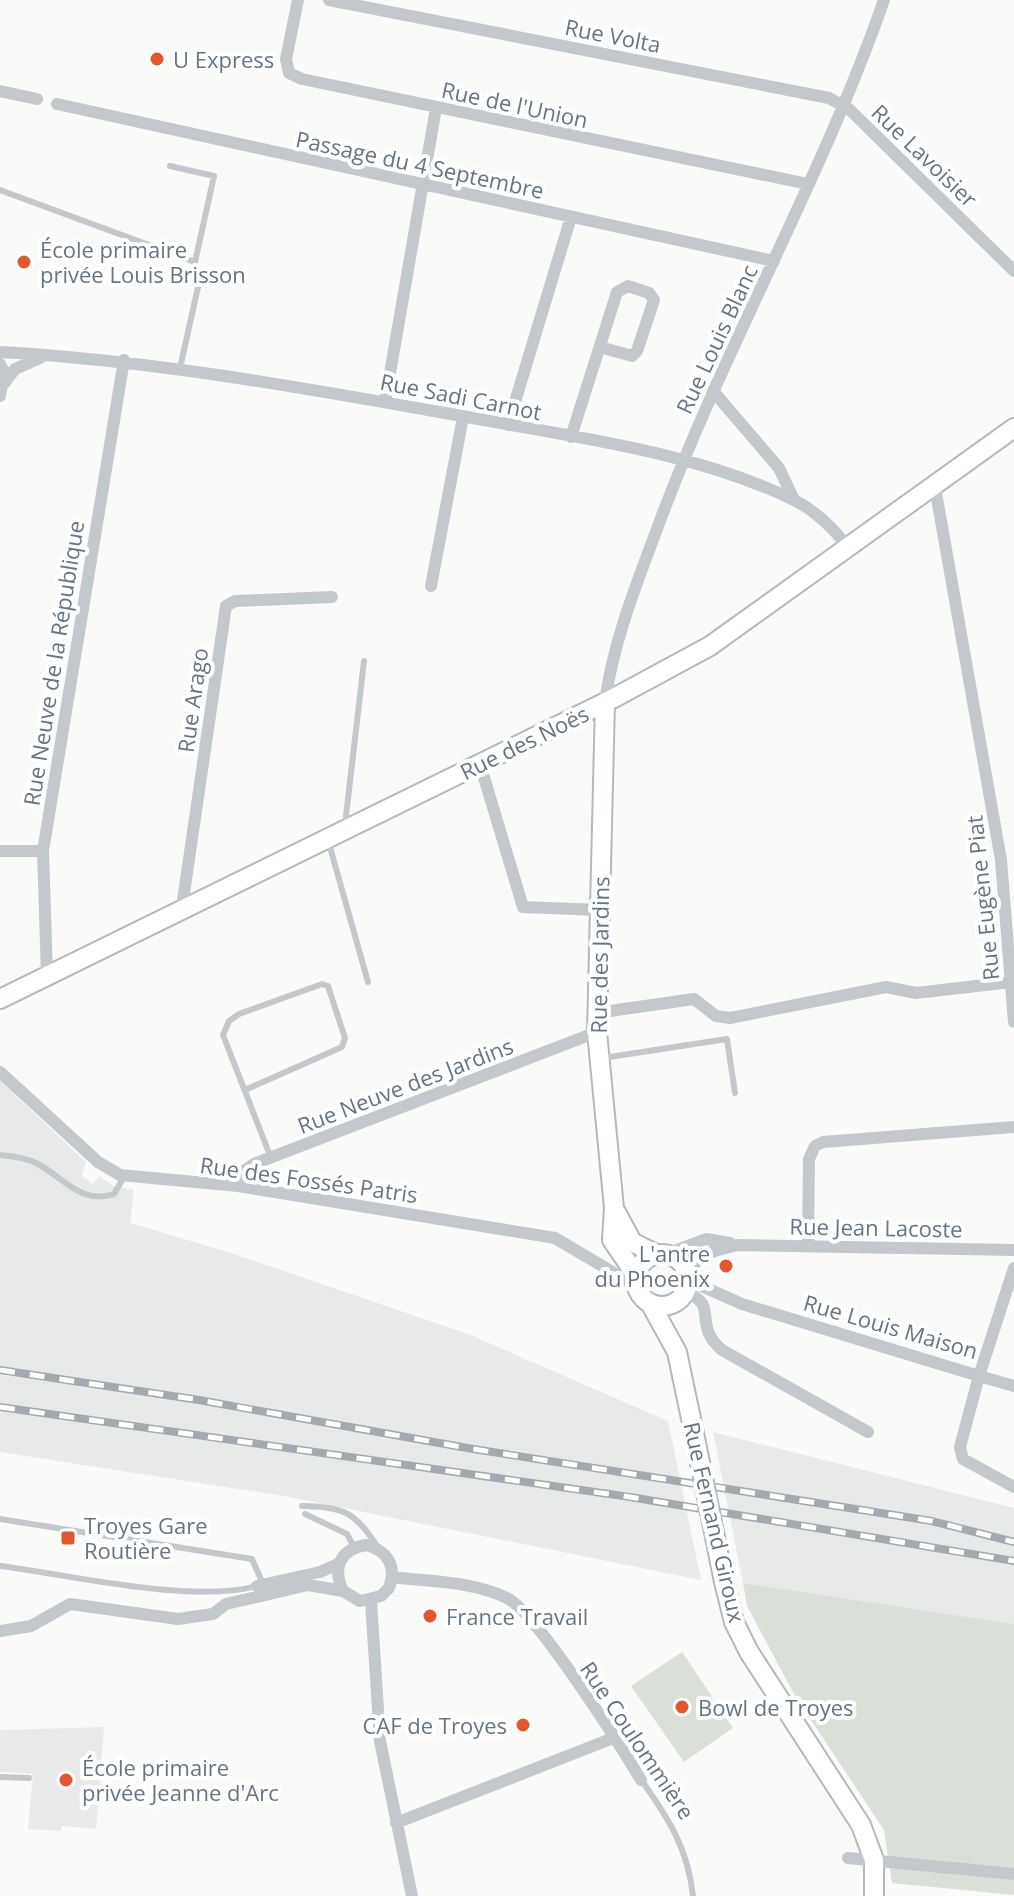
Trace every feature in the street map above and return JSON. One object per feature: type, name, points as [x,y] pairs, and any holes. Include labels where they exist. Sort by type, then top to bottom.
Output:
[{"type":"street","name":"Rue de l'Union","points":[[298,0],[286,59],[289,73],[436,108],[808,184]]},
{"type":"street","name":"Rue Volta","points":[[329,0],[842,103]]},
{"type":"street","name":"Rue Louis Blanc","points":[[605,702],[610,667],[683,459],[808,184],[884,0]]},
{"type":"street","points":[[0,91],[37,99]]},
{"type":"street","name":"Rue Lavoisier","points":[[842,103],[1014,271]]},
{"type":"street","name":"Passage du 4 Septembre","points":[[57,104],[774,261]]},
{"type":"street","points":[[385,402],[436,108]]},
{"type":"street","points":[[508,425],[571,217]]},
{"type":"street","points":[[571,437],[600,347],[621,287],[649,293],[654,300],[637,351],[632,356],[600,347]]},
{"type":"street","name":"Rue Sadi Carnot","points":[[0,352],[124,360],[180,368],[385,402],[683,459],[794,500],[811,510],[848,548]]},
{"type":"street","points":[[1,391],[15,369],[42,357]]},
{"type":"street","name":"Rue Neuve de la République","points":[[47,975],[43,851],[124,360]]},
{"type":"street","points":[[0,364],[1,391]]},
{"type":"street","points":[[713,391],[779,468],[794,500]]},
{"type":"street","points":[[431,586],[463,417]]},
{"type":"street","name":"Rue des Noës","points":[[0,999],[605,702],[710,646],[1014,428]]},
{"type":"street","name":"Rue Eugène Piat","points":[[935,487],[1001,860],[1014,1022]]},
{"type":"street","name":"Rue Arago","points":[[182,907],[226,606],[235,601],[332,597]]},
{"type":"street","name":"Rue des Jardins","points":[[605,702],[597,1022],[614,1208],[612,1240],[636,1280]]},
{"type":"street","points":[[480,764],[518,901],[523,907],[599,910]]},
{"type":"street","points":[[0,851],[43,851]]},
{"type":"street","name":"Rue Neuve des Jardins","points":[[238,1186],[245,1169],[597,1022],[694,999],[716,1016],[730,1018],[886,987],[916,993],[1011,982]]},
{"type":"street","name":"Rue des Fossés Patris","points":[[0,1072],[108,1170],[125,1175],[238,1186],[555,1238],[636,1280]]},
{"type":"street","points":[[808,1246],[809,1159],[815,1146],[823,1142],[1014,1127]]},
{"type":"street","name":"Rue des Jardins","points":[[614,1208],[632,1242],[661,1254]]},
{"type":"street","name":"Rue Jean Lacoste","points":[[661,1254],[706,1239],[737,1245],[1014,1250]]},
{"type":"street","name":"Rue Jean Lacoste","points":[[685,1286],[700,1255],[737,1245]]},
{"type":"street","points":[[685,1286],[666,1306],[650,1303],[636,1280],[643,1262],[661,1254],[680,1261],[685,1286],[705,1305],[708,1338],[722,1350],[868,1432]]},
{"type":"street","name":"Rue Louis Maison","points":[[685,1286],[979,1376],[1014,1268]]},
{"type":"street","name":"Rue Fernand Giroux","points":[[685,1286],[676,1319],[677,1352],[734,1622],[749,1652],[861,1825],[874,1860],[874,1896]]},
{"type":"street","name":"Rue Fernand Giroux","points":[[650,1303],[677,1352]]},
{"type":"street","points":[[1014,1386],[979,1376],[960,1455],[1014,1487]]},
{"type":"street","points":[[0,1631],[31,1626],[70,1604],[178,1619],[213,1614],[226,1604],[263,1589],[338,1564],[354,1547],[378,1548],[392,1565],[393,1577],[389,1588],[371,1601],[360,1601],[343,1591],[308,1585],[263,1589]]},
{"type":"street","points":[[338,1564],[337,1578],[343,1591]]},
{"type":"street","name":"Rue Coulommière","points":[[393,1577],[481,1588],[510,1599],[533,1621],[616,1737],[641,1780]]},
{"type":"street","points":[[371,1601],[380,1741],[412,1896]]},
{"type":"street","points":[[396,1823],[596,1741],[616,1737]]},
{"type":"street","points":[[848,1858],[1014,1874]]},
{"type":"lane","points":[[0,190],[195,262],[214,176],[170,166]]},
{"type":"lane","points":[[180,368],[198,287]]},
{"type":"lane","points":[[348,827],[346,816],[364,661]]},
{"type":"lane","points":[[326,837],[368,982]]},
{"type":"lane","points":[[245,1090],[342,1047],[345,1038],[328,986],[322,984],[229,1021],[223,1035],[271,1158]]},
{"type":"lane","points":[[599,1058],[727,1039],[735,1093]]},
{"type":"lane","points":[[0,1155],[39,1165],[74,1190],[93,1198],[114,1194],[125,1175]]},
{"type":"lane","points":[[302,1506],[327,1507],[357,1518],[378,1548]]},
{"type":"lane","points":[[305,1514],[347,1534],[354,1547]]},
{"type":"lane","points":[[0,1519],[252,1559],[263,1589],[233,1593],[196,1592],[0,1566]]},
{"type":"lane","points":[[0,1777],[29,1778]]},
{"type":"lane","name":"Rue Coulommière","points":[[641,1780],[675,1827],[689,1862],[693,1896]]},
{"type":"shaded area","points":[[0,1081],[86,1162],[82,1176],[93,1184],[100,1176],[113,1186],[134,1190],[130,1223],[231,1253],[468,1334],[668,1421],[701,1580],[284,1496],[0,1452]]},
{"type":"shaded area","points":[[713,1432],[1014,1508],[1014,1624],[743,1583]]},
{"type":"shaded area","points":[[743,1583],[1014,1624],[1014,1895],[892,1883],[884,1830],[795,1696],[747,1606]]},
{"type":"shaded area","name":"Bowl de Troyes","points":[[682,1652],[733,1728],[684,1762],[631,1686]]},
{"type":"shaded area","name":"École primaire privée Jeanne d'Arc","points":[[104,1727],[96,1829],[62,1826],[61,1831],[28,1829],[33,1774],[0,1772],[0,1730]]},
{"type":"railway","points":[[0,1370],[932,1521],[1014,1542]]},
{"type":"railway","points":[[0,1407],[630,1497],[1014,1561]]},
{"type":"place","name":"U Express","points":[[157,59]]},
{"type":"place","name":"École primaire privée Louis Brisson","points":[[24,262]]},
{"type":"place","name":"L'antre du Phoenix","points":[[726,1266]]},
{"type":"place","name":"Troyes Gare Routière","points":[[68,1538]]},
{"type":"place","name":"France Travail","points":[[430,1616]]},
{"type":"place","name":"Bowl de Troyes","points":[[682,1707]]},
{"type":"place","name":"CAF de Troyes","points":[[523,1725]]},
{"type":"place","name":"École primaire privée Jeanne d'Arc","points":[[66,1780]]}]
